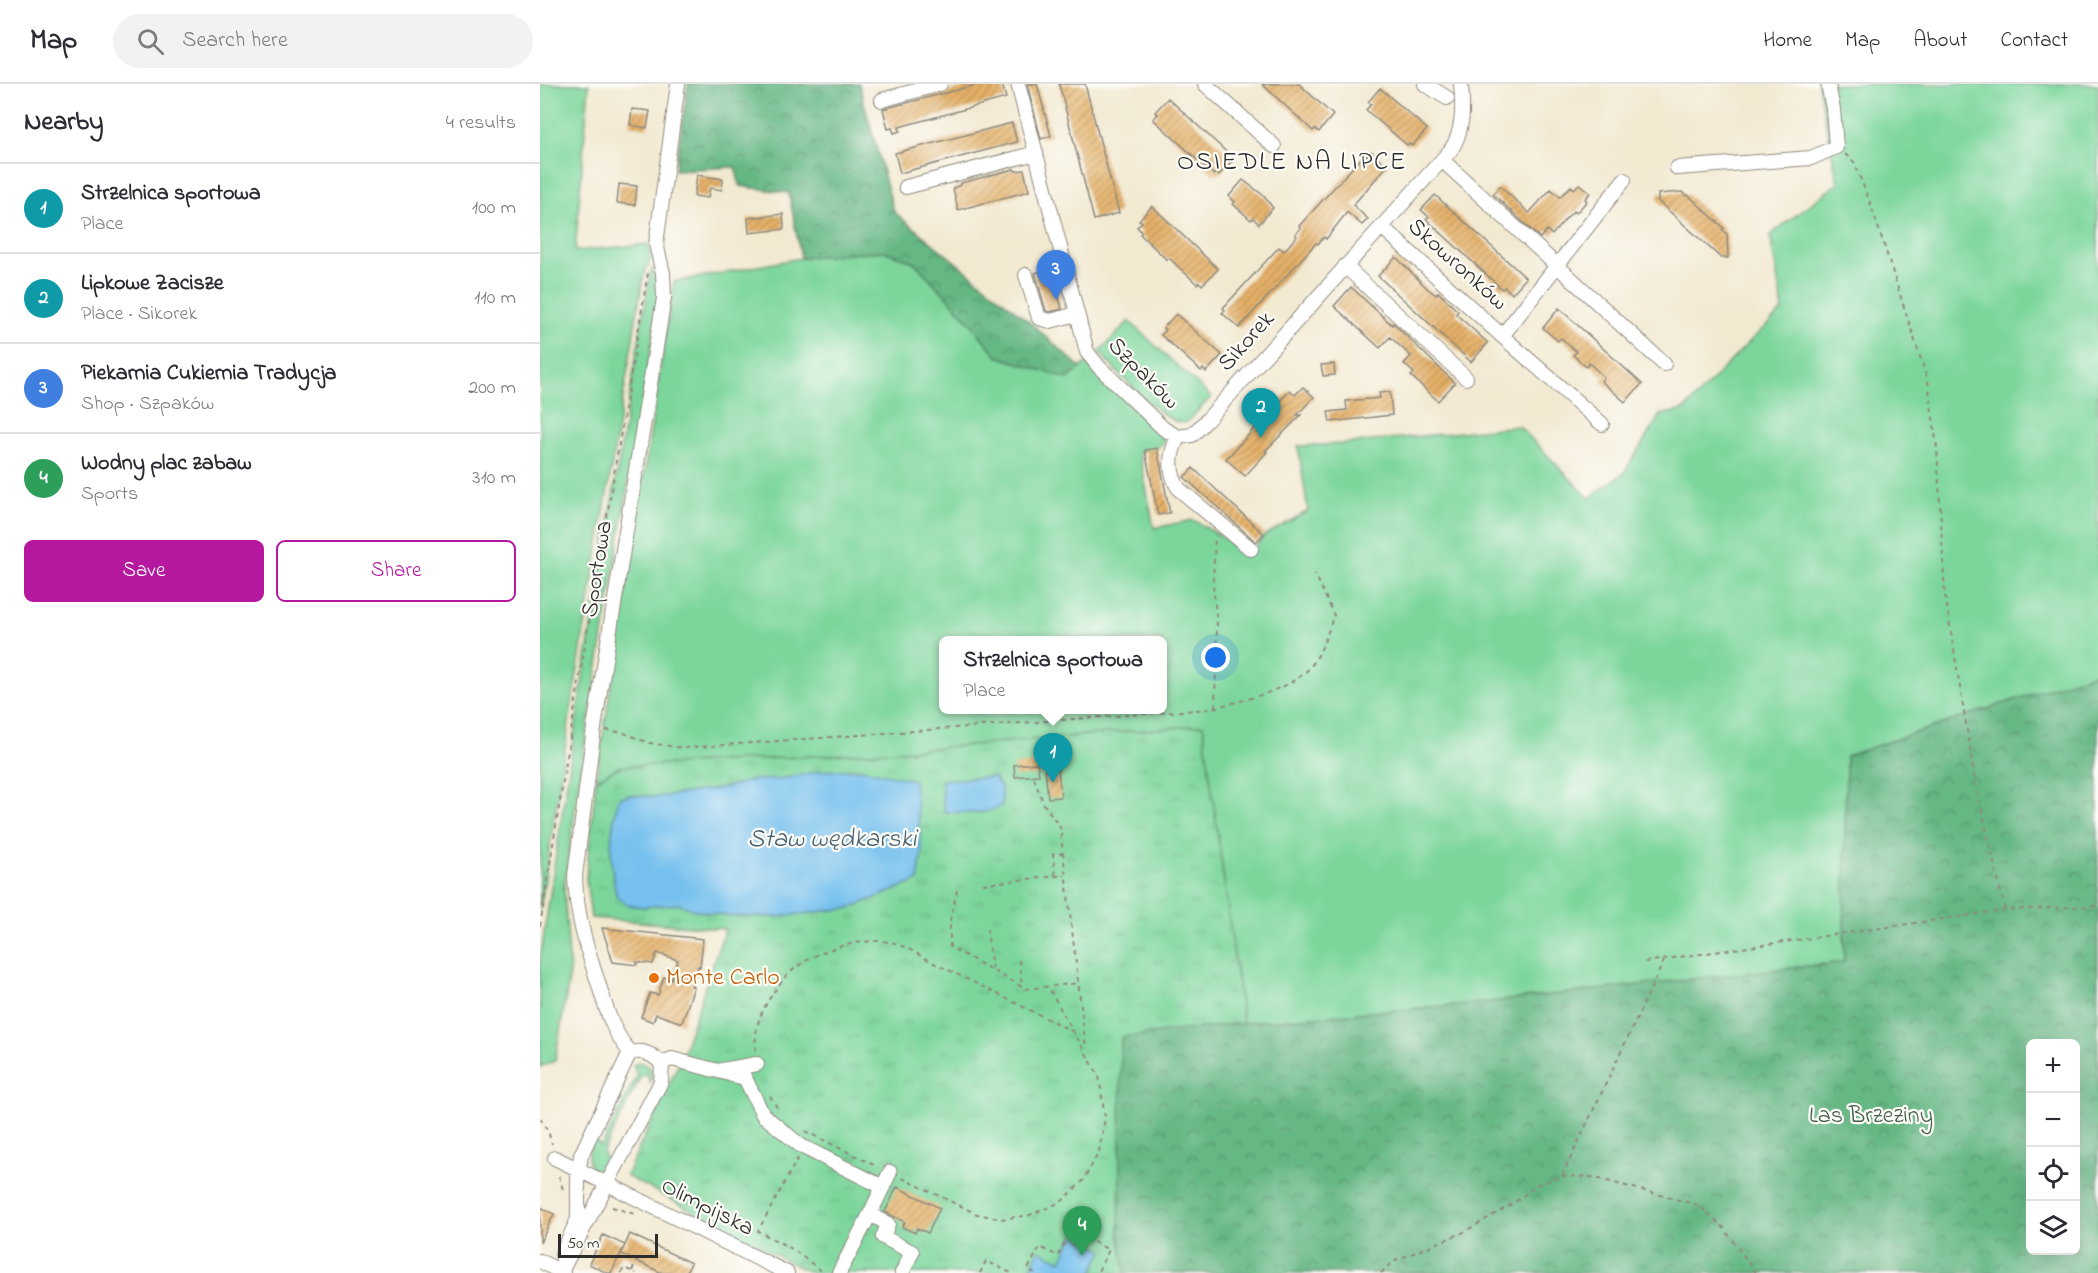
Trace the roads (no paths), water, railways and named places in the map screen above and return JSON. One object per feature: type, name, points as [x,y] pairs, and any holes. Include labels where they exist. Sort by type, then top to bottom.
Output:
[{"type":"street","name":"Sportowa","points":[[631,1053],[610,1022],[586,945],[576,897],[575,876],[594,728],[664,298],[663,273],[656,244],[678,84]]},
{"type":"street","points":[[882,100],[940,84]]},
{"type":"street","name":"Szpaków","points":[[1018,84],[1088,352],[1093,360],[1164,429],[1178,437],[1170,459],[1174,482],[1185,495],[1251,549]]},
{"type":"street","points":[[1205,84],[1274,146]]},
{"type":"street","points":[[1425,84],[1447,98]]},
{"type":"street","name":"Sikorek","points":[[1178,437],[1192,435],[1208,420],[1455,144],[1460,131],[1462,112],[1461,84]]},
{"type":"street","points":[[1677,168],[1811,158],[1836,147],[1833,108],[1828,84]]},
{"type":"street","points":[[906,187],[1036,153]]},
{"type":"street","points":[[1442,160],[1664,364]]},
{"type":"street","name":"Skowronków","points":[[1502,336],[1624,180]]},
{"type":"street","name":"Skowronków","points":[[1382,227],[1602,424]]},
{"type":"street","points":[[1345,266],[1466,378]]},
{"type":"street","points":[[1026,275],[1039,318],[1050,321],[1077,314]]},
{"type":"street","points":[[636,1051],[647,1053],[661,1063],[663,1068],[661,1082],[562,1271],[562,1254],[578,1219],[581,1155],[605,1101],[631,1053],[636,1051]]},
{"type":"street","points":[[661,1063],[672,1059],[745,1078],[763,1115],[806,1149],[883,1187]]},
{"type":"street","points":[[717,1071],[757,1064]]},
{"type":"street","name":"Olimpijska","points":[[555,1158],[787,1273]]},
{"type":"street","points":[[838,1273],[890,1172]]},
{"type":"street","points":[[870,1214],[888,1224],[883,1237],[912,1252],[902,1273]]},
{"type":"street","points":[[540,1262],[562,1271]]},
{"type":"water","name":"Staw wędkarski","points":[[862,769],[914,780],[922,851],[918,881],[850,908],[776,917],[731,916],[698,911],[679,904],[643,907],[627,905],[616,895],[611,846],[615,810],[619,798],[629,795],[657,797],[723,788],[752,780],[780,779],[821,771]]},
{"type":"water","points":[[993,777],[1001,787],[1002,805],[982,812],[945,812],[942,780]]},
{"type":"water","points":[[1073,1236],[1103,1250],[1092,1273],[1042,1273],[1031,1267],[1039,1250],[1061,1261]]},
{"type":"place","name":"Piekarnia Cukiernia Tradycja","points":[[1056,300]]},
{"type":"place","name":"Lipkowe Zacisze","points":[[1261,438]]},
{"type":"place","name":"Strzelnica sportowa","points":[[1053,783]]},
{"type":"place","name":"Monte Carlo","points":[[654,978]]},
{"type":"place","name":"Wodny plac zabaw","points":[[1082,1256]]},
{"type":"district","name":"OSIEDLE NA LIPCE","points":[[1292,163]]},
{"type":"park label","name":"Las Brzeziny","points":[[1871,1116]]}]
